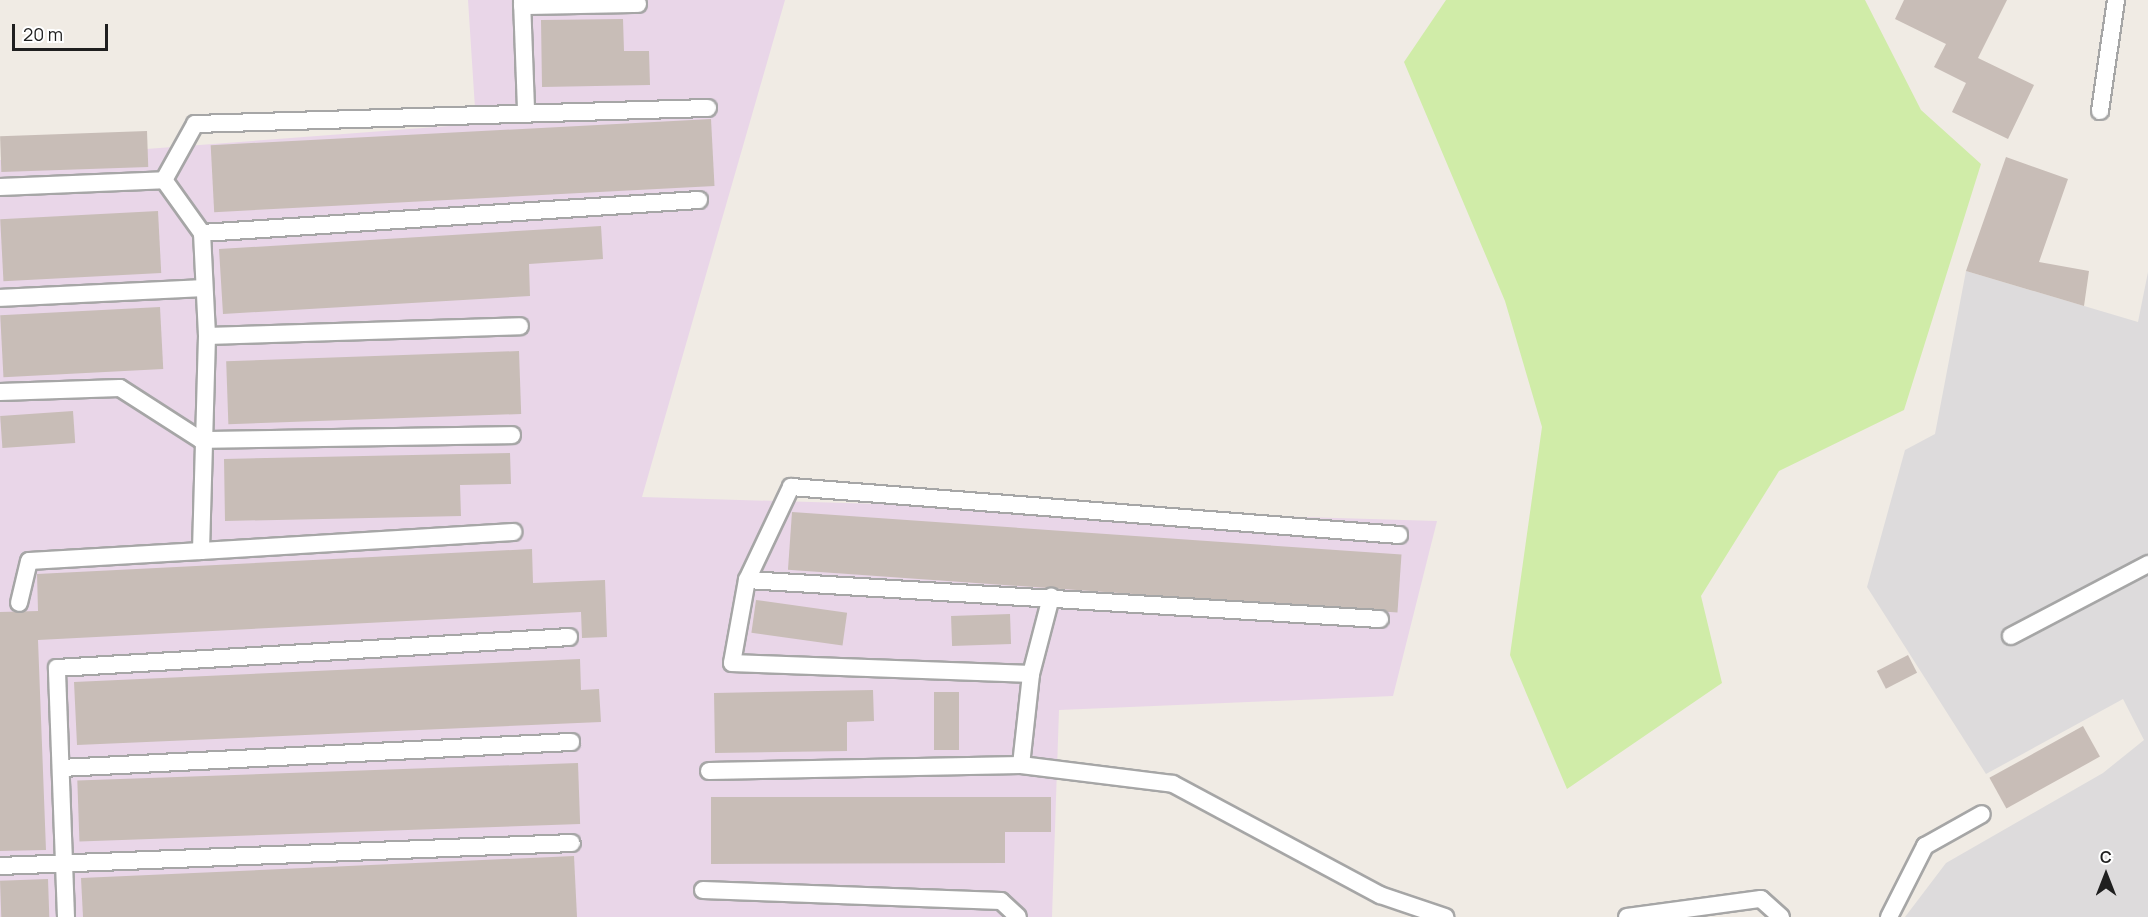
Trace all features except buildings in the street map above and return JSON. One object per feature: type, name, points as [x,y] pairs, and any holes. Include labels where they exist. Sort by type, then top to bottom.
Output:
[{"type":"lane","points":[[2100,111],[2116,0]]},
{"type":"lane","points":[[526,111],[522,3],[638,4]]},
{"type":"lane","points":[[164,180],[195,124],[526,111],[708,108]]},
{"type":"lane","points":[[0,188],[164,180]]},
{"type":"lane","points":[[164,180],[202,233],[202,288],[207,336],[201,440],[201,551]]},
{"type":"lane","points":[[202,233],[699,200]]},
{"type":"lane","points":[[0,298],[202,288]]},
{"type":"lane","points":[[207,336],[520,326]]},
{"type":"lane","points":[[0,392],[120,388],[201,440],[512,435]]},
{"type":"lane","points":[[1031,674],[732,663],[747,580],[791,486],[1399,535]]},
{"type":"lane","points":[[18,603],[29,561],[513,532]]},
{"type":"lane","points":[[2011,636],[2148,564]]},
{"type":"lane","points":[[747,580],[1380,619]]},
{"type":"lane","points":[[1021,765],[1031,674],[1051,597]]},
{"type":"lane","points":[[66,917],[57,668],[569,637]]},
{"type":"lane","points":[[61,768],[571,742]]},
{"type":"lane","points":[[709,771],[1021,765],[1173,784],[1380,895],[1445,917]]},
{"type":"lane","points":[[1889,917],[1925,846],[1982,814]]},
{"type":"lane","points":[[0,866],[572,843]]},
{"type":"lane","points":[[703,890],[1001,901],[1018,917]]},
{"type":"lane","points":[[1627,917],[1692,912],[1761,899],[1780,917]]},
{"type":"shaded area","points":[[468,0],[785,0],[642,497],[1437,521],[1393,696],[1059,710],[1052,917],[0,917],[0,160],[476,124]]},
{"type":"shaded area","points":[[1966,271],[2138,322],[2148,272],[2148,917],[1905,917],[1946,863],[2103,773],[2144,740],[2123,699],[1986,774],[1867,587],[1905,450],[1935,434]]},
{"type":"green space","points":[[1446,0],[1865,0],[1921,110],[1981,164],[1904,410],[1779,471],[1701,596],[1722,683],[1567,789],[1510,655],[1542,427],[1505,301],[1404,62]]}]
